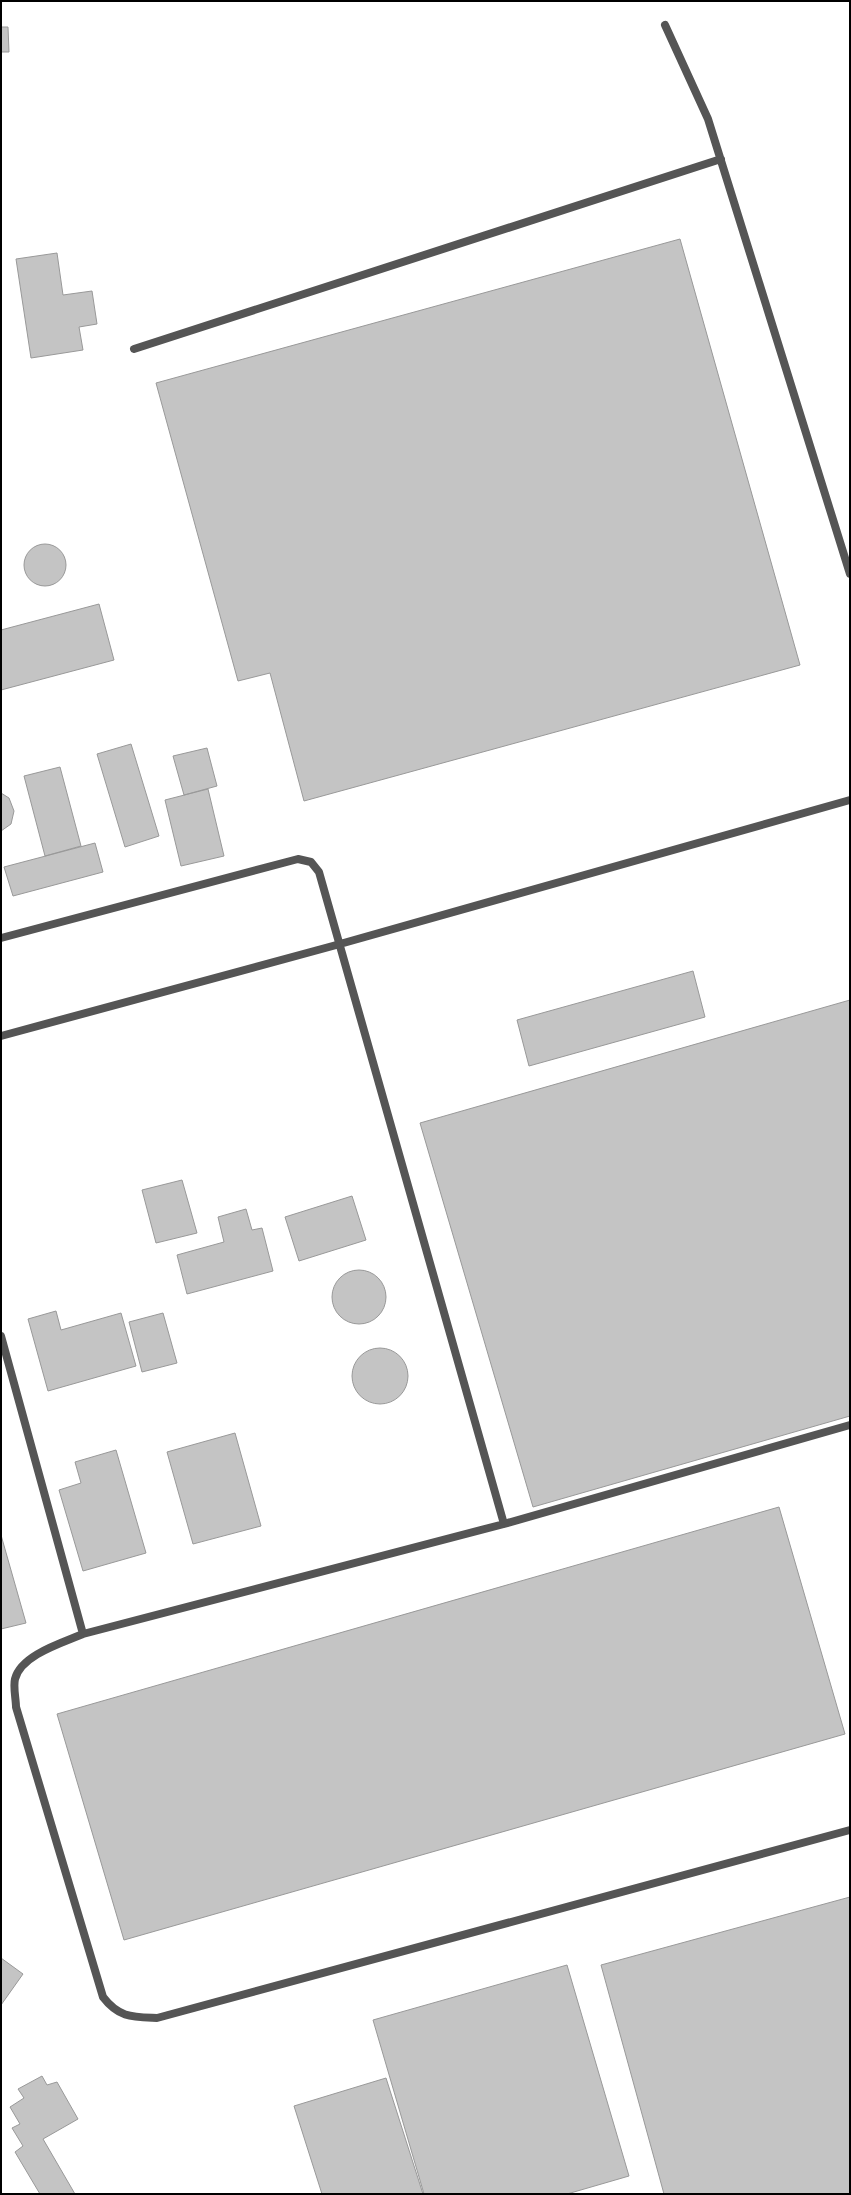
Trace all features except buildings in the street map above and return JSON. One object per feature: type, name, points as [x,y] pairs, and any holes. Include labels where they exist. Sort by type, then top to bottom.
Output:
[{"type":"lane","points":[[665,25],[708,119],[850,574]]},
{"type":"lane","points":[[134,349],[721,159]]},
{"type":"lane","points":[[1,1036],[340,944],[850,800]]},
{"type":"lane","points":[[1,938],[298,859],[311,862],[320,872],[504,1524]]},
{"type":"lane","points":[[1,1336],[83,1634]]},
{"type":"lane","points":[[850,1425],[504,1524],[83,1634],[51,1647],[24,1662],[15,1679],[16,1707],[103,1997],[111,2008],[129,2017],[157,2018],[850,1830]]}]
